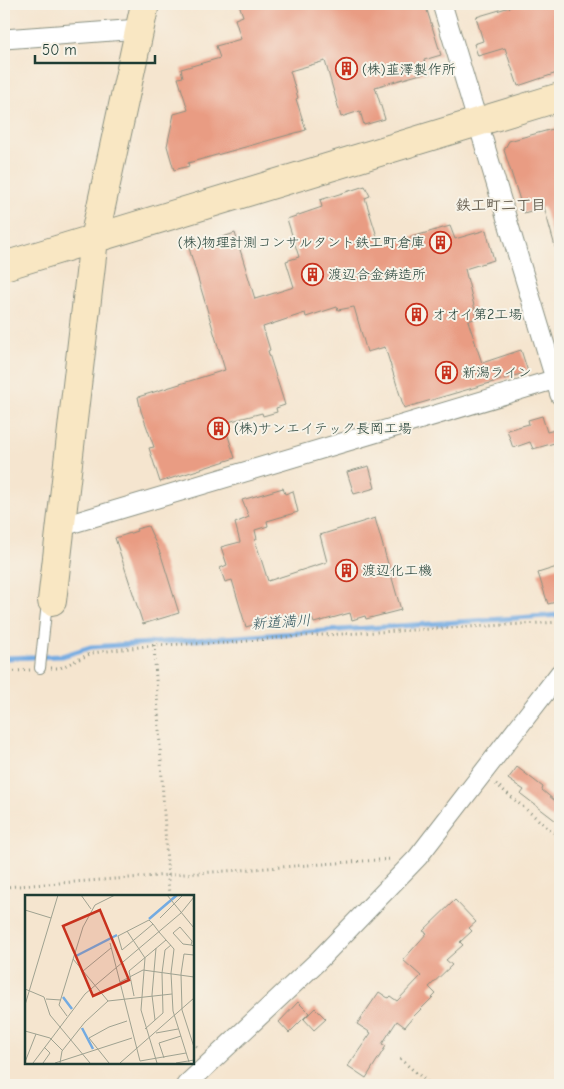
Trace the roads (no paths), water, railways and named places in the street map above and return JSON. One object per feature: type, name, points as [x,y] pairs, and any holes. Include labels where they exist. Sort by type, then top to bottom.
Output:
[{"type":"street","points":[[60,527],[558,387],[442,4]]},
{"type":"street","points":[[4,38],[142,17],[94,239],[52,601]]},
{"type":"street","points":[[4,266],[560,97]]},
{"type":"street","points":[[186,1085],[317,962],[418,857],[484,774],[560,673]]},
{"type":"lane","points":[[40,668],[46,612],[52,601]]},
{"type":"waterway","name":"新道満川","points":[[4,658],[62,656],[91,647],[560,615]]},
{"type":"place","name":"(株)韮澤製作所","points":[[346,69]]},
{"type":"place","name":"(株)物理計測コンサルタント鉄工町倉庫","points":[[441,242]]},
{"type":"place","name":"渡辺合金鋳造所","points":[[312,274]]},
{"type":"place","name":"オオイ第2工場","points":[[416,314]]},
{"type":"place","name":"新潟ライン","points":[[446,372]]},
{"type":"place","name":"(株)サンエイテック長岡工場","points":[[218,428]]},
{"type":"place","name":"渡辺化工機","points":[[346,570]]},
{"type":"district","name":"鉄工町二丁目","points":[[501,205]]}]
